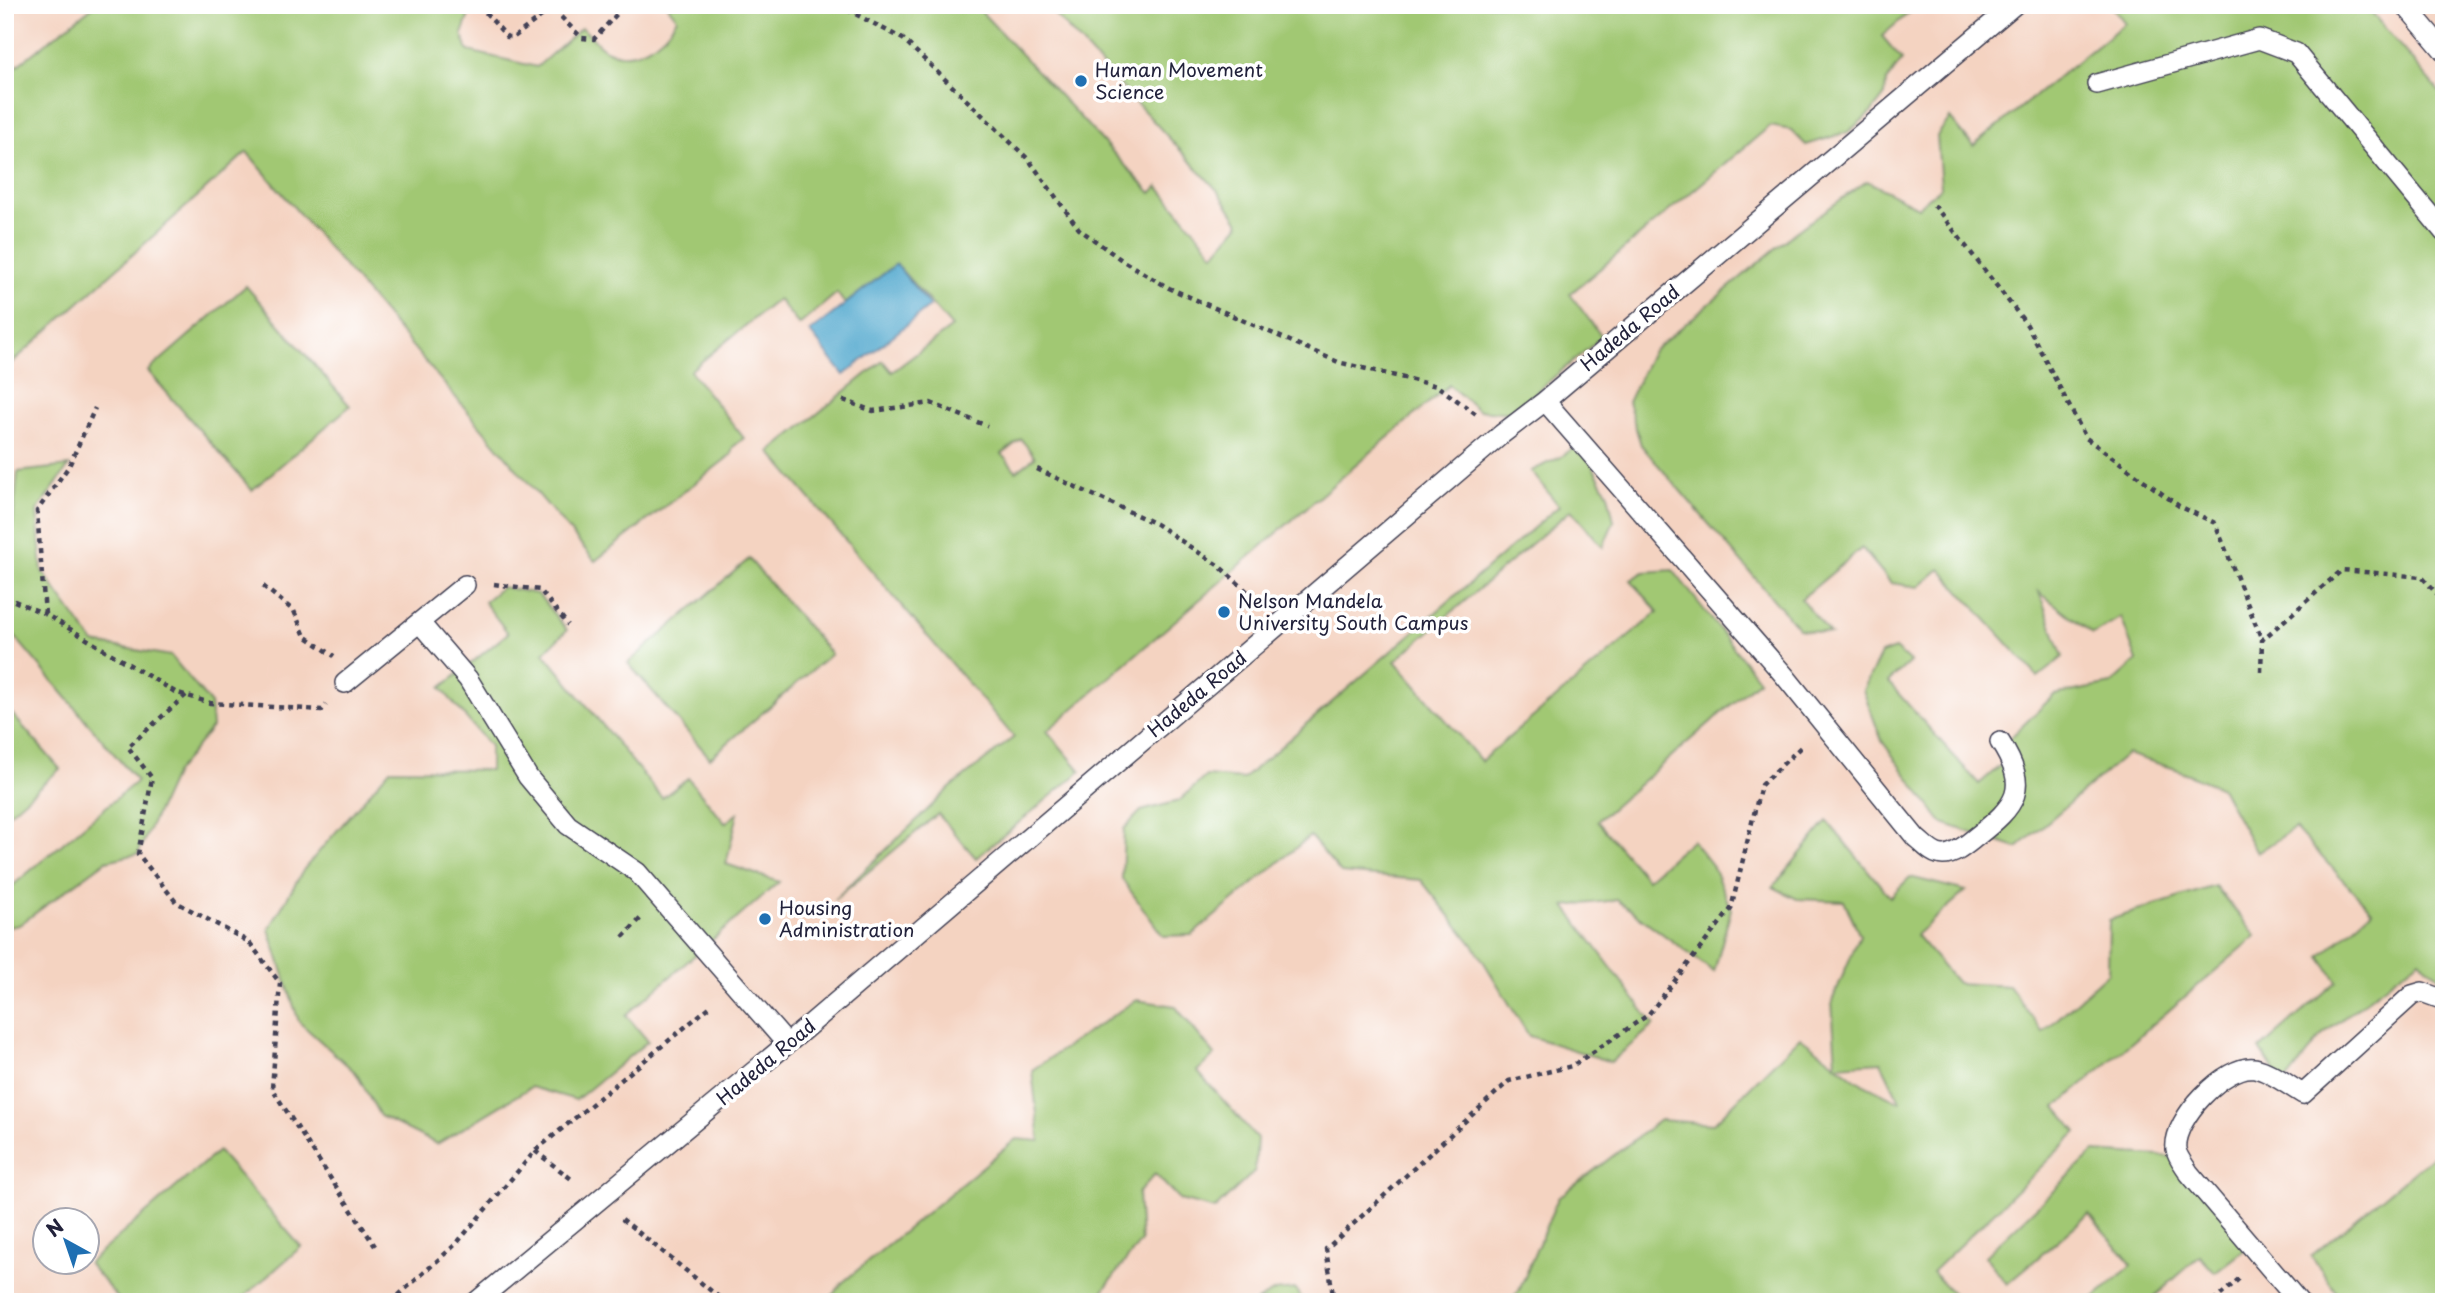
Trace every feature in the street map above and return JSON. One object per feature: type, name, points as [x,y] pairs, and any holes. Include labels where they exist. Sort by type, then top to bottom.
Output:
[{"type":"lane","name":"Hadeda Road","points":[[476,1302],[787,1044],[1502,434],[1545,401],[2014,5]]},
{"type":"lane","points":[[2405,5],[2444,51]]},
{"type":"lane","points":[[2097,84],[2259,39],[2278,44],[2296,53],[2444,232]]},
{"type":"lane","points":[[1545,401],[1784,675],[1916,838],[1935,854],[1946,856],[1968,843],[1999,819],[2013,803],[2018,790],[2017,774],[2000,742]]},
{"type":"lane","points":[[352,678],[465,585]]},
{"type":"lane","points":[[419,623],[468,679],[528,777],[568,825],[637,872],[787,1044]]},
{"type":"lane","points":[[2300,1302],[2189,1173],[2176,1151],[2176,1136],[2183,1120],[2194,1104],[2218,1084],[2241,1070],[2255,1068],[2303,1094],[2412,995],[2422,992],[2444,1000]]},
{"type":"path","points":[[479,5],[506,37],[514,37],[552,8],[587,40],[594,39],[625,5]]},
{"type":"path","points":[[838,5],[903,39],[1030,160],[1079,229],[1123,261],[1169,288],[1338,362],[1437,386],[1502,434]]},
{"type":"path","points":[[1934,205],[2027,324],[2086,438],[2179,506],[2215,523],[2262,640],[2261,672]]},
{"type":"path","points":[[843,400],[873,411],[931,403],[987,426]]},
{"type":"path","points":[[45,614],[37,511],[69,466],[95,408]]},
{"type":"path","points":[[1037,469],[1156,524],[1187,543],[1219,566],[1281,622]]},
{"type":"path","points":[[2262,640],[2342,570],[2422,577],[2444,602]]},
{"type":"path","points":[[465,585],[504,583],[540,590],[568,625]]},
{"type":"path","points":[[5,597],[45,614],[175,692],[210,703],[322,710],[352,678],[305,636],[294,611],[263,586]]},
{"type":"path","points":[[186,695],[128,747],[152,778],[138,854],[176,902],[249,942],[280,983],[272,1089],[375,1246]]},
{"type":"path","points":[[1334,1302],[1326,1249],[1366,1211],[1509,1081],[1572,1066],[1648,1015],[1731,909],[1761,785],[1809,738]]},
{"type":"path","points":[[391,1302],[456,1244],[535,1151],[735,986]]},
{"type":"path","points":[[535,1151],[725,1302]]},
{"type":"shaded area","name":"Nelson Mandela University South Campus","points":[[5,5],[2444,5],[2444,1302],[5,1302]]},
{"type":"green space","points":[[95,5],[439,5],[469,15],[462,34],[468,51],[537,67],[581,28],[606,50],[627,54],[646,48],[656,43],[677,18],[667,5],[975,5],[1151,193],[1158,186],[1214,254],[1240,224],[1219,192],[1046,5],[1918,5],[1882,36],[1902,60],[1886,82],[1885,95],[1871,113],[1848,132],[1806,145],[1791,130],[1770,126],[1570,294],[1602,337],[1511,413],[1478,410],[1449,385],[1047,731],[1081,771],[976,858],[938,814],[834,900],[950,788],[1014,737],[770,452],[883,361],[892,372],[952,327],[896,264],[845,304],[837,293],[799,325],[778,299],[690,371],[744,438],[733,447],[731,455],[595,561],[247,152],[5,369],[5,75]],"holes":[[[1021,439],[1035,457],[1016,471],[1002,454]]]},
{"type":"green space","points":[[2111,5],[2365,5],[2444,97],[2444,982],[2420,959],[2323,1034],[2283,1085],[2260,1049],[2337,981],[2320,957],[2372,911],[2295,828],[2257,853],[2221,788],[2176,769],[2127,754],[2017,848],[1942,823],[1882,741],[1863,690],[1881,654],[1895,649],[1910,662],[1888,682],[1979,784],[2001,765],[2009,739],[2054,695],[2111,684],[2137,661],[2121,617],[2093,634],[2039,592],[2063,657],[2038,677],[1940,569],[1919,587],[1891,583],[1862,548],[1801,599],[1830,634],[1799,629],[1641,445],[1628,402],[1652,352],[1794,233],[1867,181],[1918,207],[1941,187],[1937,136],[1950,118],[1973,146],[2125,23]]},
{"type":"green space","points":[[246,286],[350,406],[252,490],[148,371]]},
{"type":"green space","points":[[1580,443],[1608,494],[1614,521],[1603,547],[1571,510],[1395,661],[1481,761],[1658,612],[1631,580],[1644,572],[1673,570],[1759,680],[1597,821],[1647,879],[1692,840],[1712,865],[1731,909],[1714,972],[1617,900],[1565,906],[1654,1025],[1611,1062],[1529,1036],[1474,946],[1421,880],[1341,873],[1310,836],[1192,935],[1163,936],[1122,879],[1124,829],[1141,811],[1179,801],[1206,776],[1243,779],[1559,506],[1531,471],[1561,457]]},
{"type":"green space","points":[[69,466],[37,511],[42,571],[94,643],[171,656],[210,703],[212,727],[175,773],[138,854],[106,861],[19,925],[5,928],[5,892],[137,781],[5,625],[5,538],[11,540],[18,472]]},
{"type":"green space","points":[[749,559],[831,654],[710,758],[628,663]]},
{"type":"green space","points":[[502,587],[538,594],[567,630],[544,653],[662,798],[688,778],[725,823],[738,813],[726,864],[779,882],[626,1015],[648,1041],[576,1100],[531,1087],[437,1144],[380,1116],[356,1073],[299,1022],[269,929],[304,869],[390,769],[490,770],[490,746],[441,688],[508,633],[484,602]]},
{"type":"green space","points":[[5,706],[60,769],[5,817]]},
{"type":"green space","points":[[1827,821],[1890,897],[1910,877],[1966,891],[1916,935],[1957,983],[2009,986],[2043,1032],[2108,973],[2109,920],[2215,886],[2256,936],[2056,1107],[2077,1132],[1932,1272],[1961,1302],[1508,1302],[1519,1291],[1558,1198],[1660,1120],[1713,1124],[1800,1037],[1836,1064],[1832,1001],[1860,935],[1844,901],[1797,899],[1773,887]],"holes":[[[1881,1062],[1900,1102],[1856,1080],[1837,1065]]]},
{"type":"green space","points":[[1136,1000],[1175,1006],[1215,1055],[1197,1071],[1257,1138],[1255,1171],[1215,1209],[1180,1200],[1155,1174],[1138,1193],[1141,1241],[1094,1302],[827,1302],[842,1283],[1016,1139],[1040,1141],[1032,1070]]},
{"type":"green space","points":[[2444,1147],[2444,1302],[2343,1302],[2311,1256]]},
{"type":"green space","points":[[218,1151],[301,1247],[238,1302],[121,1302],[99,1276],[102,1276],[102,1251]]},
{"type":"green space","points":[[2094,1152],[2175,1157],[2251,1245],[2215,1273],[2200,1256],[2148,1302],[2089,1302],[2132,1265],[2089,1214],[2007,1284],[1985,1256]]},
{"type":"green space","points":[[1295,1289],[1304,1302],[1255,1302],[1275,1291]]},
{"type":"water","points":[[896,264],[930,306],[844,375],[810,332]]},
{"type":"place","name":"Human Movement Science","points":[[1081,81]]},
{"type":"place","name":"Nelson Mandela University South Campus","points":[[1224,612]]},
{"type":"place","name":"Housing Administration","points":[[765,919]]}]
